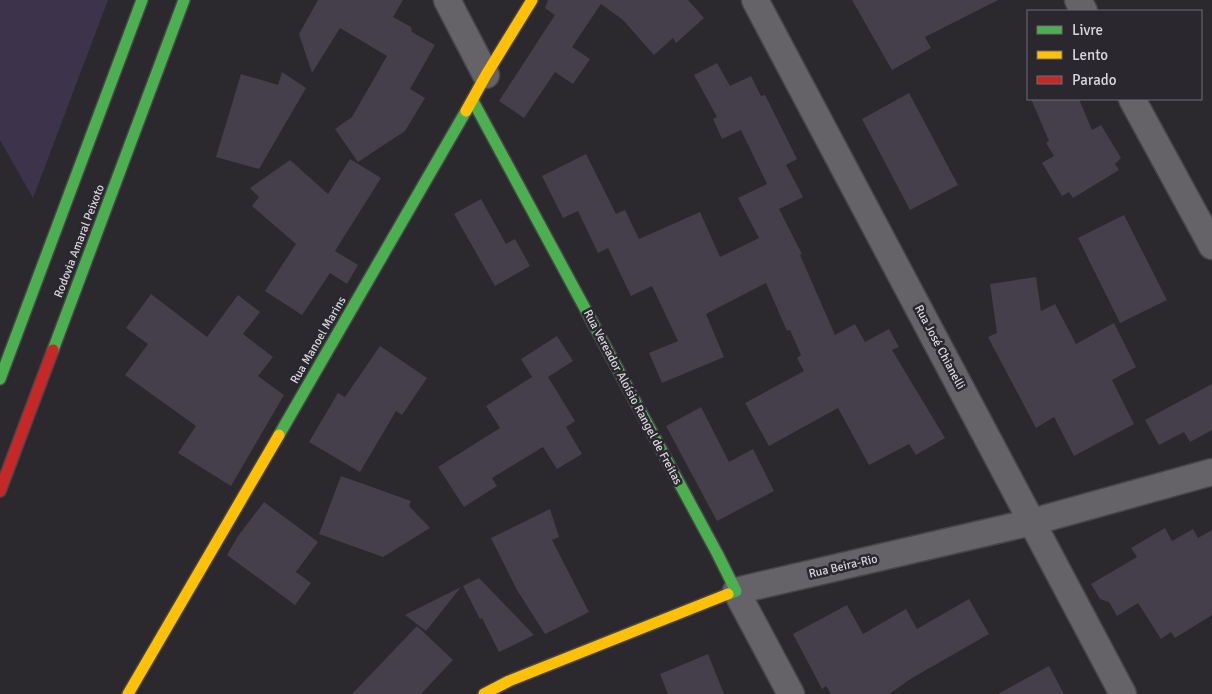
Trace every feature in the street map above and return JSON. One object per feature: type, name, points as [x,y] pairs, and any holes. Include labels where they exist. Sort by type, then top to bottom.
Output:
[{"type":"main road","name":"Rodovia Amaral Peixoto","points":[[0,380],[142,0]]},
{"type":"main road","name":"Rodovia Amaral Peixoto","points":[[0,491],[184,0]]},
{"type":"main road","name":"Rua Manoel Marins","points":[[128,694],[473,101],[486,75],[532,0]]},
{"type":"main road","name":"Rua Vereador Aloísio Rangel de Freitas","points":[[473,101],[717,553],[736,592]]},
{"type":"main road","name":"Rua Beira-Rio","points":[[484,694],[509,681],[736,592]]},
{"type":"street","points":[[447,0],[486,75]]},
{"type":"street","name":"Rua José Chianelli","points":[[755,0],[1124,694]]},
{"type":"street","points":[[1133,100],[1212,246]]},
{"type":"street","name":"Rua Beira-Rio","points":[[736,592],[1032,522],[1212,472]]},
{"type":"street","name":"Rua Vereador Aloísio Rangel de Freitas","points":[[736,592],[791,694]]},
{"type":"shaded area","points":[[0,0],[108,0],[33,198],[0,140]]},
{"type":"building","points":[[318,0],[403,0],[393,17],[411,27],[412,32],[435,45],[410,89],[425,98],[405,131],[358,162],[335,129],[352,117],[387,56],[340,28],[312,73],[299,34]]},
{"type":"building","points":[[548,0],[688,0],[704,18],[676,43],[673,38],[654,55],[623,20],[601,4],[572,47],[590,59],[573,84],[555,72],[524,118],[499,101],[555,15],[545,8]]},
{"type":"building","points":[[852,0],[998,0],[925,37],[931,48],[892,70]]},
{"type":"building","points":[[717,63],[730,86],[751,76],[761,96],[765,95],[797,159],[786,165],[803,197],[779,209],[802,254],[800,255],[835,335],[855,324],[865,342],[889,329],[899,347],[892,350],[945,438],[916,455],[909,444],[869,465],[838,408],[769,446],[745,403],[804,371],[797,358],[801,355],[790,330],[787,331],[766,283],[706,314],[724,357],[662,383],[649,353],[678,341],[652,286],[631,296],[608,248],[598,253],[578,211],[563,218],[542,176],[586,154],[616,214],[625,210],[639,239],[700,212],[720,257],[759,238],[738,198],[767,184],[741,130],[722,139],[713,119],[717,117],[694,75]]},
{"type":"building","points":[[282,72],[306,88],[259,169],[216,157],[241,74],[278,85]]},
{"type":"building","points":[[909,93],[958,185],[910,210],[862,119]]},
{"type":"building","points":[[1031,100],[1079,100],[1092,130],[1101,125],[1121,158],[1115,164],[1119,170],[1073,198],[1069,192],[1062,196],[1042,163],[1054,156],[1046,143],[1049,141]]},
{"type":"building","points":[[350,159],[381,178],[335,251],[358,265],[347,284],[330,273],[302,315],[265,291],[296,244],[252,206],[259,197],[250,188],[290,160],[328,194]]},
{"type":"building","points":[[481,199],[506,244],[515,239],[530,266],[495,286],[454,214]]},
{"type":"building","points":[[1124,215],[1167,300],[1120,323],[1078,238]]},
{"type":"building","points":[[1036,277],[1041,311],[1055,304],[1076,344],[1114,323],[1136,367],[1112,380],[1134,424],[1074,456],[1054,417],[1036,428],[988,337],[997,333],[990,284]]},
{"type":"building","points":[[151,294],[207,337],[238,295],[260,312],[243,334],[273,357],[258,376],[284,395],[231,486],[178,453],[196,426],[125,375],[148,344],[126,328]]},
{"type":"building","points":[[557,336],[573,361],[548,377],[575,421],[566,427],[582,454],[557,469],[543,447],[492,478],[497,486],[464,507],[438,467],[500,428],[486,406],[532,377],[521,359]]},
{"type":"building","points":[[380,346],[427,378],[402,415],[396,411],[360,472],[309,442],[338,393],[345,397]]},
{"type":"building","points":[[1212,384],[1212,430],[1190,442],[1184,432],[1159,445],[1145,420]]},
{"type":"building","points":[[701,407],[729,462],[753,449],[774,491],[717,521],[666,426]]},
{"type":"building","points":[[341,476],[411,501],[409,506],[430,528],[383,557],[319,534]]},
{"type":"building","points":[[264,502],[318,542],[296,572],[311,583],[295,605],[227,555],[238,536]]},
{"type":"building","points":[[550,509],[559,537],[552,540],[589,612],[545,634],[517,590],[491,538]]},
{"type":"building","points":[[1165,528],[1172,541],[1193,529],[1198,538],[1212,530],[1212,615],[1175,638],[1171,632],[1161,639],[1138,603],[1117,616],[1109,602],[1100,599],[1091,584],[1137,557],[1131,548]]},
{"type":"building","points":[[479,578],[534,635],[499,652],[463,586]]},
{"type":"building","points":[[461,587],[426,631],[405,615]]},
{"type":"building","points":[[969,599],[989,634],[912,678],[889,694],[831,694],[826,686],[822,689],[793,634],[847,605],[863,634],[906,609],[917,629]]},
{"type":"building","points":[[417,626],[453,660],[421,694],[352,694]]},
{"type":"building","points":[[708,654],[724,694],[668,694],[660,674]]},
{"type":"building","points":[[1049,666],[1064,694],[998,694]]},
{"type":"traffic: fast","points":[[0,379],[142,0]]},
{"type":"traffic: fast","points":[[53,350],[184,0]]},
{"type":"traffic: fast","points":[[473,101],[717,553],[736,591],[728,594]]},
{"type":"traffic: fast","points":[[279,435],[466,111]]},
{"type":"traffic: slow","points":[[466,111],[532,0]]},
{"type":"traffic: slow","points":[[128,694],[279,435]]},
{"type":"traffic: slow","points":[[484,694],[509,681],[728,594]]},
{"type":"traffic: jam","points":[[0,491],[53,350]]}]
